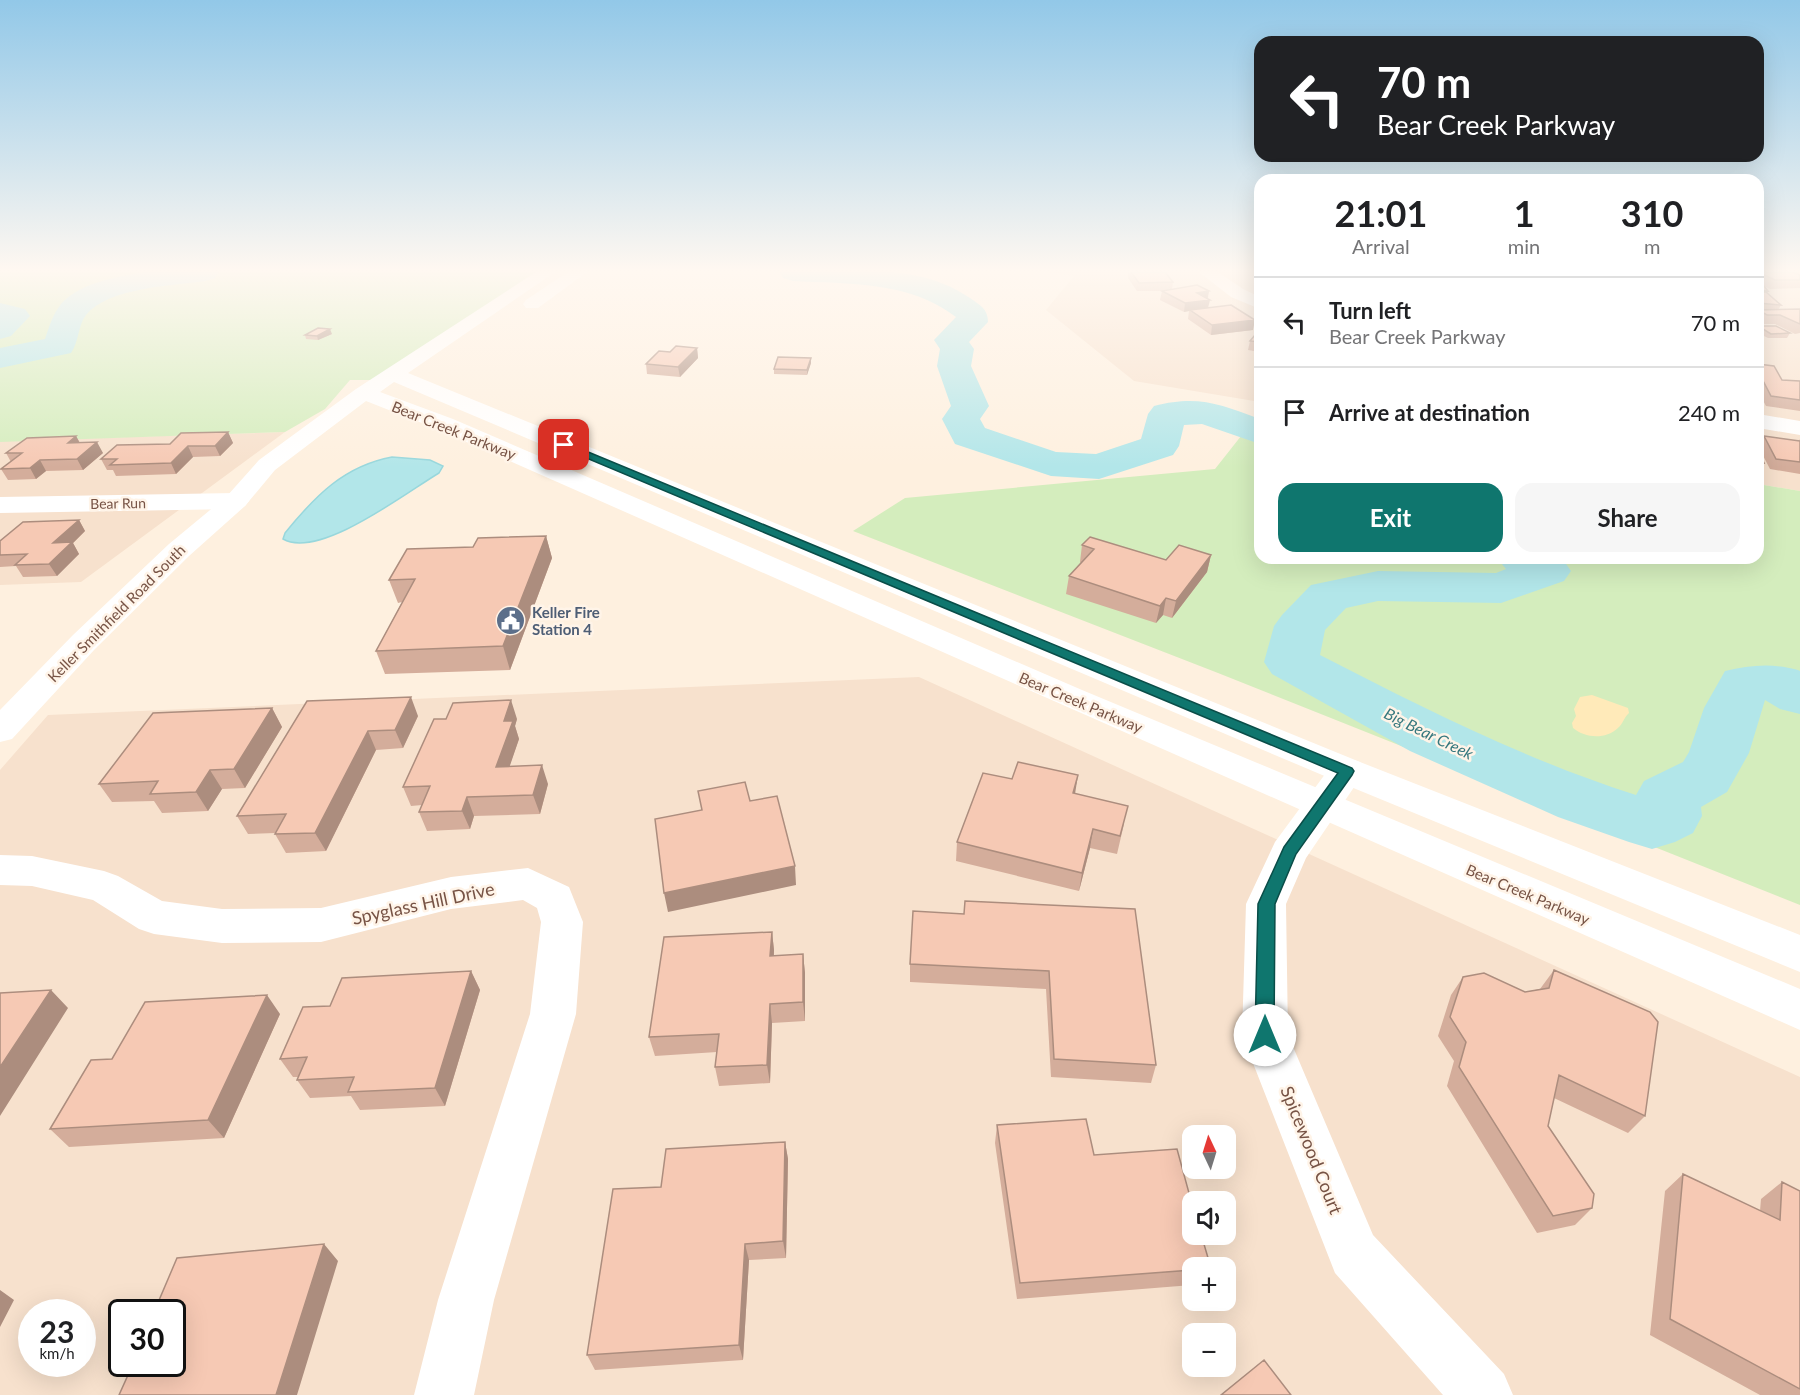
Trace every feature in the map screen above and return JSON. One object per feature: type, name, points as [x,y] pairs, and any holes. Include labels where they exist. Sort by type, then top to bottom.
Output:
[{"type":"main road","name":"Keller Smithfield Road South","points":[[0,731],[84,642],[140,587],[236,501],[267,465],[363,393],[448,337]]},
{"type":"main road","name":"Bear Creek Parkway","points":[[392,374],[424,378],[605,463],[1347,771],[1800,954]]},
{"type":"main road","name":"Keller Smithfield Road South","points":[[236,501],[298,467],[424,378]]},
{"type":"main road","name":"Bear Creek Parkway","points":[[363,393],[445,424],[913,629],[1800,1010]]},
{"type":"main road","points":[[1764,422],[1800,428]]},
{"type":"main road","points":[[571,480],[605,463]]},
{"type":"main road","name":"Bear Run","points":[[0,506],[236,501]]},
{"type":"main road","points":[[750,558],[783,537]]},
{"type":"main road","points":[[913,629],[946,604]]},
{"type":"main road","name":"Spicewood Court","points":[[1347,771],[1289,852],[1266,904],[1265,1035],[1354,1254],[1483,1395]]},
{"type":"main road","name":"Spyglass Hill Drive","points":[[0,870],[32,871],[104,887],[154,917],[222,926],[321,925],[451,893],[528,884],[555,898],[562,922],[553,1014],[466,1300],[444,1395]]},
{"type":"shaded area","points":[[1080,337],[1254,337],[1254,401],[1134,381]]},
{"type":"shaded area","points":[[1764,337],[1800,337],[1800,491],[1764,485]]},
{"type":"shaded area","points":[[285,432],[81,582],[0,585],[0,441]]},
{"type":"shaded area","points":[[919,677],[1800,1077],[1800,1395],[0,1395],[0,770],[48,715]]},
{"type":"green space","points":[[0,337],[448,337],[389,380],[350,380],[325,409],[285,432],[0,442]]},
{"type":"green space","points":[[1254,420],[1254,564],[1764,564],[1764,485],[1800,491],[1800,905],[1218,673],[853,531],[905,498],[1215,469]]},
{"type":"sand","points":[[1592,695],[1628,708],[1629,713],[1613,732],[1601,736],[1589,736],[1573,728],[1572,723],[1576,716],[1574,709],[1580,697]]},
{"type":"water","points":[[392,457],[430,460],[443,466],[439,473],[385,508],[340,532],[318,540],[299,543],[283,539],[296,519],[332,484],[359,467]]},
{"type":"building","points":[[676,346],[697,348],[678,367],[646,364],[659,351],[670,352]]},
{"type":"building","points":[[778,357],[811,358],[807,370],[774,369]]},
{"type":"building","points":[[1764,365],[1774,366],[1782,380],[1800,381],[1800,400],[1771,396],[1764,383]]},
{"type":"building","points":[[228,432],[215,446],[188,446],[171,463],[110,465],[117,459],[101,459],[117,445],[170,444],[181,433]]},
{"type":"building","points":[[76,436],[68,443],[97,442],[77,459],[40,460],[30,468],[1,469],[22,453],[6,453],[27,438]]},
{"type":"building","points":[[1764,436],[1800,441],[1800,462],[1776,459]]},
{"type":"building","points":[[79,520],[53,543],[72,542],[49,564],[15,565],[27,554],[0,555],[0,541],[23,522]]},
{"type":"building","points":[[546,536],[503,646],[376,651],[415,579],[389,580],[407,549],[473,547],[478,538]]},
{"type":"building","points":[[1090,537],[1166,560],[1179,545],[1211,555],[1176,601],[1166,598],[1160,606],[1069,576],[1094,549],[1082,545]]},
{"type":"building","points":[[411,697],[395,730],[368,731],[315,833],[275,834],[286,814],[237,816],[307,701]]},
{"type":"building","points":[[511,700],[504,721],[513,721],[496,767],[542,765],[533,795],[467,797],[462,811],[419,812],[430,786],[403,787],[434,719],[446,719],[453,703]]},
{"type":"building","points":[[272,708],[234,769],[210,770],[196,792],[150,794],[158,781],[99,784],[153,713]]},
{"type":"building","points":[[1018,762],[1078,775],[1073,793],[1128,806],[1120,836],[1093,829],[1082,873],[957,842],[983,773],[1012,779]]},
{"type":"building","points":[[745,782],[750,801],[777,796],[795,866],[664,893],[655,819],[702,810],[698,791]]},
{"type":"building","points":[[965,901],[1135,909],[1156,1065],[1054,1059],[1049,971],[910,964],[913,911],[964,914]]},
{"type":"building","points":[[772,932],[770,956],[803,954],[803,1002],[770,1004],[767,1065],[715,1067],[719,1034],[649,1037],[664,937]]},
{"type":"building","points":[[1554,970],[1650,1012],[1658,1022],[1645,1116],[1559,1075],[1548,1126],[1594,1194],[1592,1208],[1553,1216],[1459,1067],[1466,1042],[1450,1017],[1463,977],[1484,973],[1525,992],[1549,988]]},
{"type":"building","points":[[471,971],[435,1088],[348,1092],[354,1077],[297,1080],[307,1057],[280,1059],[303,1007],[330,1006],[342,978]]},
{"type":"building","points":[[51,990],[0,1067],[0,993]]},
{"type":"building","points":[[267,995],[208,1120],[50,1129],[91,1060],[112,1059],[145,1002]]},
{"type":"building","points":[[1086,1119],[1094,1155],[1177,1149],[1182,1167],[1182,1179],[1185,1179],[1188,1191],[1182,1191],[1182,1245],[1204,1245],[1208,1257],[1182,1257],[1182,1271],[1020,1283],[997,1125]]},
{"type":"building","points":[[785,1142],[783,1241],[745,1244],[739,1345],[587,1355],[613,1189],[661,1187],[666,1149]]},
{"type":"building","points":[[1683,1174],[1780,1220],[1782,1182],[1800,1191],[1800,1389],[1670,1319]]},
{"type":"building","points":[[324,1244],[276,1395],[119,1395],[127,1377],[186,1377],[186,1299],[160,1299],[177,1258]]},
{"type":"building","points":[[1264,1360],[1291,1395],[1221,1395]]},
{"type":"waterway","name":"Big Bear Creek","points":[[0,358],[59,346],[62,337]]},
{"type":"waterway","name":"Big Bear Creek","points":[[954,337],[951,340],[957,349],[954,366],[970,406],[961,419],[969,436],[1051,464],[1099,467],[1159,446],[1167,414],[1206,412],[1254,430]]},
{"type":"waterway","name":"Big Bear Creek","points":[[1533,564],[1547,571],[1501,588],[1378,586],[1329,596],[1300,626],[1291,662],[1431,737],[1581,801],[1652,825],[1670,816],[1667,797],[1705,777],[1719,753],[1733,708],[1745,684],[1778,682],[1800,696]]},
{"type":"place","name":"Keller Fire Station 4","points":[[511,621]]},
{"type":"route","points":[[564,445],[1347,771],[1289,852],[1266,904],[1265,1035]]}]
